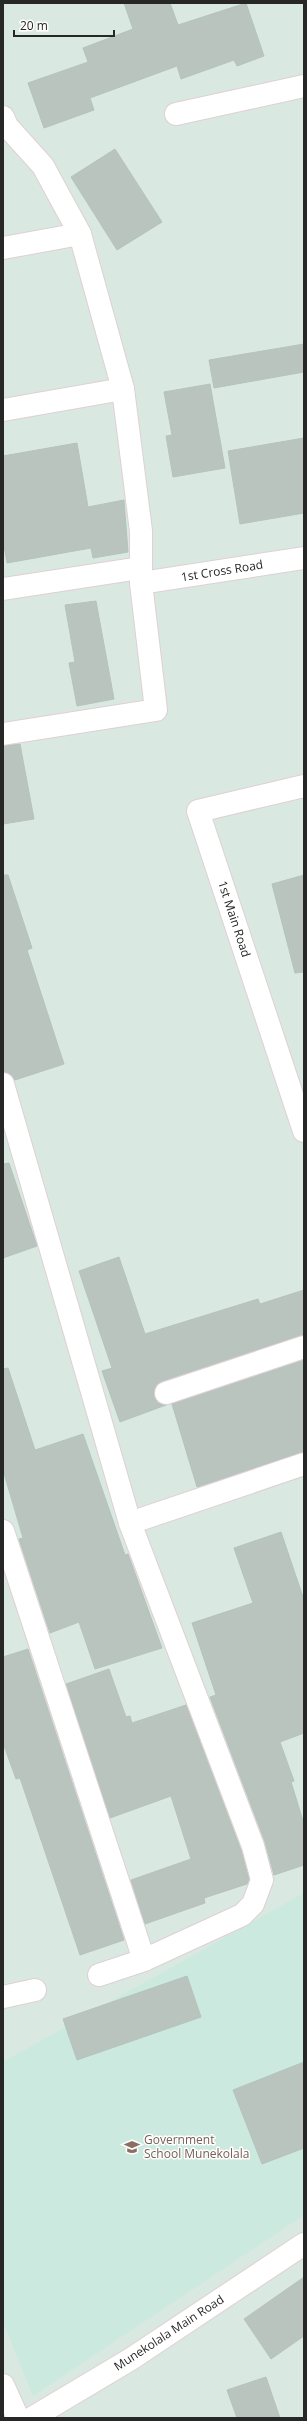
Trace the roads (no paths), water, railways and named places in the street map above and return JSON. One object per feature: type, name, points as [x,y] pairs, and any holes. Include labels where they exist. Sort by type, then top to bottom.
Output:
[{"type":"street","points":[[176,114],[304,86]]},
{"type":"street","points":[[3,734],[156,710],[140,576],[141,531],[123,389],[80,234],[43,166],[4,124]]},
{"type":"street","points":[[3,248],[80,234]]},
{"type":"street","points":[[3,410],[123,389]]},
{"type":"street","name":"1st Cross Road","points":[[3,588],[140,576],[304,558]]},
{"type":"street","name":"1st Main Road","points":[[304,786],[198,811],[304,1131]]},
{"type":"street","points":[[3,1084],[130,1523],[253,1846],[262,1880],[253,1904],[242,1915],[144,1960],[99,1975]]},
{"type":"street","points":[[166,1393],[304,1347]]},
{"type":"street","points":[[130,1523],[304,1464]]},
{"type":"street","points":[[3,1530],[144,1960]]},
{"type":"street","points":[[3,1996],[35,1990]]},
{"type":"street","name":"Munekolala Main Road","points":[[32,2418],[131,2359],[304,2244]]},
{"type":"street","points":[[3,2385],[18,2418]]},
{"type":"place","name":"Government School Munekolala","points":[[132,2147]]}]
